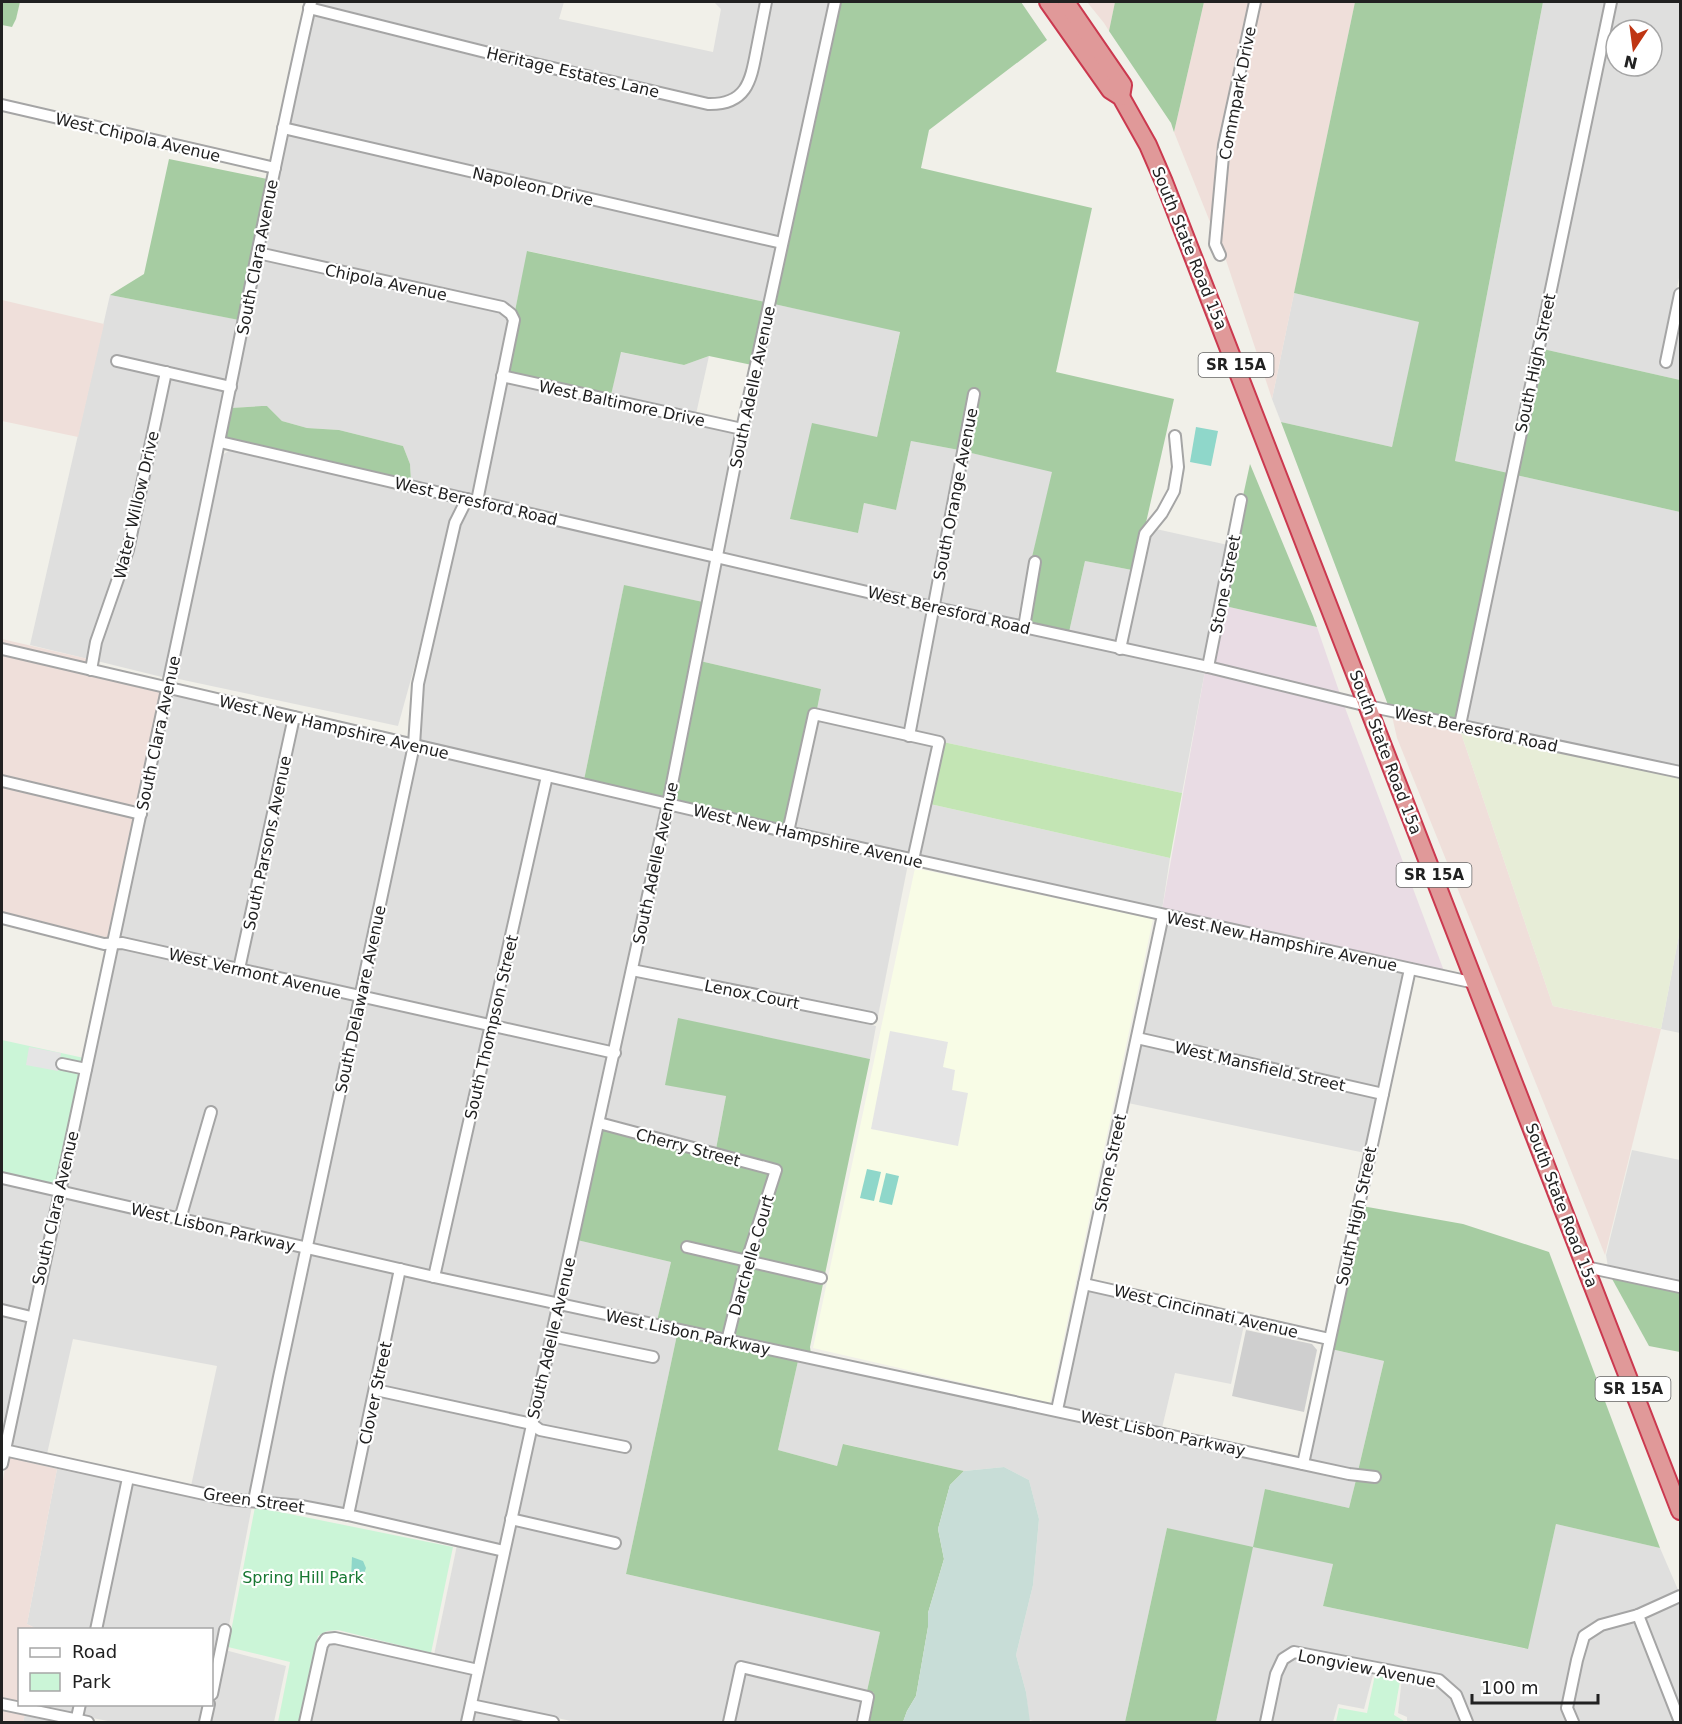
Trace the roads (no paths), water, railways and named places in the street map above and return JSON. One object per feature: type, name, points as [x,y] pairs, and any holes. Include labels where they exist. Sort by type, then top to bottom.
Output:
[{"type":"highway","name":"South State Road 15a","points":[[1048,2],[1110,90],[1121,97],[1148,146],[1164,182],[1680,1511]]},
{"type":"highway","points":[[1054,2],[1101,64],[1104,67],[1110,66]]},
{"type":"highway","name":"South State Road 15a","points":[[1066,2],[1123,85],[1121,97]]},
{"type":"street","name":"Heritage Estates Lane","points":[[310,5],[505,57],[708,104],[718,104],[738,97],[750,81],[766,2]]},
{"type":"street","name":"South Adelle Avenue","points":[[467,1722],[615,1053],[668,804],[742,429],[835,2]]},
{"type":"street","name":"Commpark Drive","points":[[1220,255],[1215,244],[1224,146],[1255,2]]},
{"type":"street","name":"South High Street","points":[[1460,725],[1611,2]]},
{"type":"street","name":"South Clara Avenue","points":[[2,1464],[31,1317],[220,442],[310,5]]},
{"type":"street","name":"West Chipola Avenue","points":[[2,105],[275,168]]},
{"type":"street","name":"Napoleon Drive","points":[[283,128],[782,243]]},
{"type":"street","name":"Chipola Avenue","points":[[258,254],[502,307],[511,314]]},
{"type":"street","points":[[1666,362],[1680,294]]},
{"type":"street","name":"South Delaware Avenue","points":[[254,1502],[414,745],[418,684],[455,523],[472,500],[514,320],[511,314]]},
{"type":"street","points":[[117,361],[231,387]]},
{"type":"street","name":"Water Willow Drive","points":[[91,670],[96,642],[128,550],[166,372]]},
{"type":"street","name":"West Baltimore Drive","points":[[502,376],[742,429]]},
{"type":"street","name":"South Orange Avenue","points":[[909,736],[974,394]]},
{"type":"street","points":[[1120,649],[1144,534],[1166,508],[1174,491],[1178,467],[1175,436]]},
{"type":"street","name":"West Beresford Road","points":[[220,442],[932,607],[1208,667],[1368,706],[1680,772]]},
{"type":"street","name":"Stone Street","points":[[1208,667],[1241,500]]},
{"type":"street","points":[[1024,627],[1035,562]]},
{"type":"street","name":"West New Hampshire Avenue","points":[[2,649],[788,832],[1475,983]]},
{"type":"street","points":[[788,832],[814,714],[939,742],[913,860]]},
{"type":"street","name":"South Parsons Avenue","points":[[239,969],[294,717]]},
{"type":"street","name":"South Thompson Street","points":[[434,1277],[548,776]]},
{"type":"street","points":[[2,781],[141,814]]},
{"type":"street","name":"Stone Street","points":[[1057,1410],[1163,915]]},
{"type":"street","name":"West Vermont Avenue","points":[[2,918],[104,944],[122,943],[615,1053]]},
{"type":"street","name":"South High Street","points":[[1303,1464],[1410,969]]},
{"type":"street","name":"Lenox Court","points":[[632,970],[871,1018]]},
{"type":"street","name":"West Mansfield Street","points":[[1137,1038],[1383,1094]]},
{"type":"street","points":[[62,1064],[86,1069]]},
{"type":"street","points":[[180,1219],[211,1112]]},
{"type":"street","name":"Cherry Street","points":[[599,1123],[776,1170]]},
{"type":"street","name":"Darchelle Court","points":[[727,1341],[747,1260],[776,1170]]},
{"type":"street","name":"West Lisbon Parkway","points":[[2,1178],[434,1277],[727,1341],[1349,1474],[1375,1477]]},
{"type":"street","points":[[687,1247],[821,1278]]},
{"type":"street","points":[[1586,1267],[1680,1287]]},
{"type":"street","name":"Clover Street","points":[[348,1515],[400,1269]]},
{"type":"street","name":"West Cincinnati Avenue","points":[[1084,1284],[1329,1339]]},
{"type":"street","points":[[2,1310],[31,1317]]},
{"type":"street","points":[[551,1336],[652,1357]]},
{"type":"street","points":[[376,1390],[532,1424],[540,1430],[626,1447]]},
{"type":"street","name":"Green Street","points":[[4,1450],[227,1499],[301,1506],[348,1515],[504,1551]]},
{"type":"street","points":[[96,1628],[128,1478]]},
{"type":"street","points":[[511,1518],[615,1543]]},
{"type":"street","points":[[1573,1722],[1567,1708],[1576,1660],[1584,1636],[1601,1625],[1638,1615],[1680,1596]]},
{"type":"street","points":[[1638,1615],[1680,1722]]},
{"type":"street","points":[[213,1689],[225,1630]]},
{"type":"street","points":[[305,1722],[322,1645],[326,1639],[335,1638],[478,1670]]},
{"type":"street","name":"Longview Avenue","points":[[1266,1722],[1276,1674],[1282,1659],[1294,1652],[1439,1680],[1456,1695],[1467,1722]]},
{"type":"street","points":[[729,1722],[741,1667],[868,1697],[863,1722]]},
{"type":"street","points":[[2,1704],[88,1722]]},
{"type":"street","points":[[471,1705],[553,1722]]},
{"type":"street","points":[[76,1721],[80,1706]]},
{"type":"street","points":[[205,1722],[209,1706]]},
{"type":"park label","name":"Spring Hill Park","points":[[303,1577]]}]
